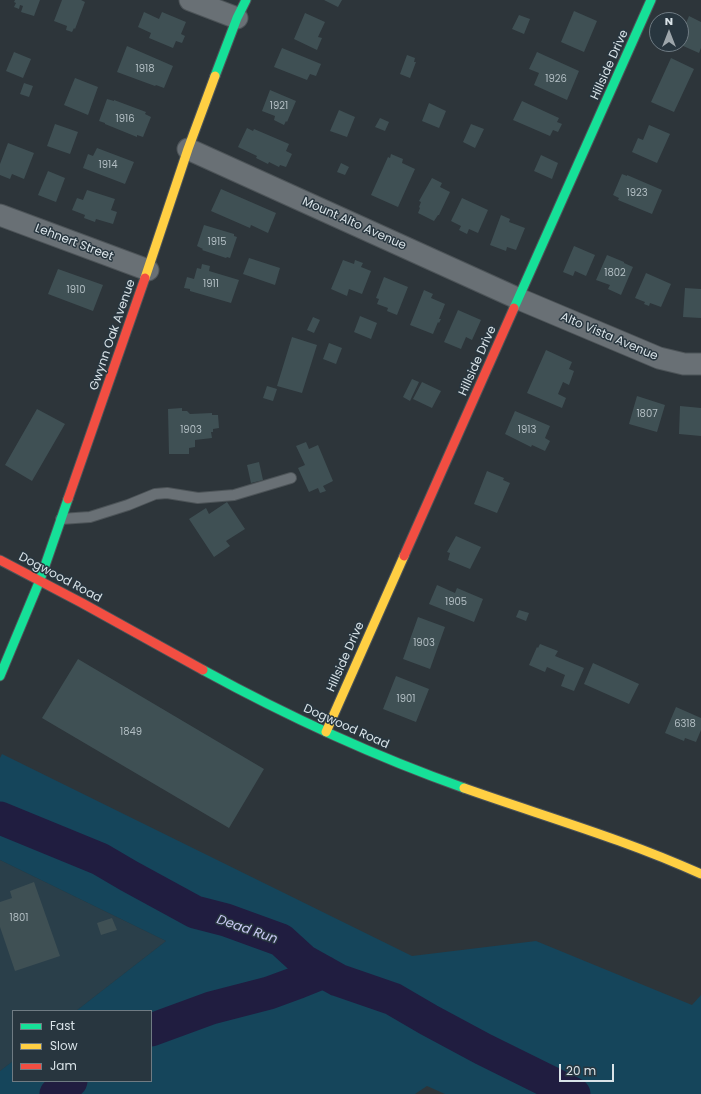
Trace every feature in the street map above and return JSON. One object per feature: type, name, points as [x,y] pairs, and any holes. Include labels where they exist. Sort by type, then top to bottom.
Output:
[{"type":"street","points":[[190,0],[241,9]]},
{"type":"street","name":"Hillside Drive","points":[[326,732],[651,0]]},
{"type":"street","name":"Gwynn Oak Avenue","points":[[0,676],[40,580],[148,270],[188,149],[241,9]]},
{"type":"street","name":"Mount Alto Avenue","points":[[188,149],[519,299]]},
{"type":"street","name":"Lehnert Street","points":[[0,215],[148,270]]},
{"type":"street","name":"Alto Vista Avenue","points":[[519,299],[659,358],[684,364],[701,364]]},
{"type":"street","name":"Dogwood Road","points":[[0,560],[40,580],[251,696],[326,732],[403,765],[610,838],[701,874]]},
{"type":"lane","points":[[62,519],[90,517],[156,494],[167,493],[198,498],[234,495],[291,478]]},
{"type":"shaded area","points":[[2,754],[412,956],[536,941],[692,1005],[701,995],[701,1094],[445,1094],[427,1086],[415,1094],[0,1094],[0,1071],[12,1062],[12,1082],[152,1082],[152,1010],[77,1010],[166,941],[0,860],[0,758]]},
{"type":"shaded area","points":[[0,860],[166,941],[77,1010],[12,1010],[12,1062],[0,1071]]},
{"type":"building","points":[[15,0],[40,0],[34,16],[21,12],[23,6],[20,5],[19,9],[14,7],[16,3],[14,2]]},
{"type":"building","points":[[62,0],[81,0],[85,2],[75,29],[74,28],[72,32],[66,30],[67,26],[54,21]]},
{"type":"building","points":[[324,0],[342,0],[338,7]]},
{"type":"building","points":[[574,11],[597,21],[584,52],[561,42]]},
{"type":"building","points":[[144,12],[159,19],[162,12],[186,22],[181,34],[185,36],[182,43],[176,41],[173,48],[149,38],[151,33],[138,27]]},
{"type":"building","points":[[305,13],[325,22],[318,37],[322,38],[317,50],[294,39]]},
{"type":"building","points":[[519,15],[530,19],[524,34],[512,29]]},
{"type":"building","points":[[689,16],[701,22],[701,48],[699,53],[689,49]]},
{"type":"building","points":[[127,46],[173,66],[164,88],[117,72]]},
{"type":"building","points":[[282,48],[321,64],[316,76],[310,74],[307,80],[274,67]]},
{"type":"building","points":[[14,52],[31,59],[23,78],[6,71]]},
{"type":"building","points":[[537,52],[579,71],[567,100],[534,85],[539,73],[529,69]]},
{"type":"building","points":[[407,55],[415,58],[414,62],[416,62],[410,78],[400,74]]},
{"type":"building","points":[[671,58],[694,69],[674,112],[651,102]]},
{"type":"building","points":[[75,78],[98,87],[88,115],[64,105]]},
{"type":"building","points":[[24,83],[33,86],[29,97],[20,94]]},
{"type":"building","points":[[270,90],[296,101],[287,122],[286,121],[284,125],[274,120],[275,116],[262,111]]},
{"type":"building","points":[[107,99],[114,100],[146,112],[145,114],[151,117],[143,137],[137,135],[137,137],[99,121]]},
{"type":"building","points":[[522,101],[559,118],[557,122],[562,124],[558,132],[553,130],[550,136],[513,120]]},
{"type":"building","points":[[429,103],[446,111],[439,128],[422,121]]},
{"type":"building","points":[[339,110],[355,117],[347,137],[330,131]]},
{"type":"building","points":[[380,118],[389,122],[385,131],[375,127]]},
{"type":"building","points":[[55,124],[78,132],[70,154],[47,146]]},
{"type":"building","points":[[471,124],[484,129],[475,148],[463,142]]},
{"type":"building","points":[[649,125],[670,134],[657,163],[632,152],[638,138],[643,140]]},
{"type":"building","points":[[247,128],[253,131],[254,129],[289,144],[286,151],[292,154],[286,167],[280,165],[279,167],[269,162],[268,164],[256,158],[257,156],[238,147]]},
{"type":"building","points":[[8,143],[34,153],[24,179],[12,174],[10,179],[0,175],[0,164]]},
{"type":"building","points":[[97,148],[134,162],[125,184],[83,168],[88,154],[93,156]]},
{"type":"building","points":[[391,154],[403,159],[402,163],[415,169],[398,207],[371,195],[388,157],[390,158]]},
{"type":"building","points":[[541,155],[558,163],[552,179],[534,171]]},
{"type":"building","points":[[341,163],[349,167],[345,175],[337,172]]},
{"type":"building","points":[[48,171],[65,178],[56,202],[38,195]]},
{"type":"building","points":[[622,174],[662,190],[652,214],[618,200],[619,198],[613,195]]},
{"type":"building","points":[[432,178],[442,183],[440,187],[450,192],[439,215],[434,221],[418,213],[421,202],[419,201]]},
{"type":"building","points":[[221,189],[276,213],[268,233],[251,225],[250,228],[211,211]]},
{"type":"building","points":[[87,190],[115,199],[111,210],[117,212],[113,224],[96,219],[95,222],[84,218],[85,215],[72,210],[77,198],[83,200]]},
{"type":"building","points":[[462,198],[488,210],[478,233],[469,229],[467,234],[459,230],[461,226],[451,221]]},
{"type":"building","points":[[501,215],[510,219],[509,222],[525,228],[516,250],[507,247],[506,251],[490,245]]},
{"type":"building","points":[[204,225],[234,234],[234,236],[237,237],[230,258],[202,250],[203,249],[197,246]]},
{"type":"building","points":[[574,246],[595,255],[586,276],[575,271],[573,276],[563,272]]},
{"type":"building","points":[[607,255],[633,267],[621,295],[608,289],[610,285],[596,280]]},
{"type":"building","points":[[249,258],[280,268],[275,285],[243,274]]},
{"type":"building","points":[[343,260],[354,264],[355,260],[363,263],[361,267],[371,271],[362,294],[349,289],[347,296],[331,289]]},
{"type":"building","points":[[202,264],[210,266],[209,271],[239,280],[231,303],[184,288],[187,277],[194,279],[197,268],[201,269]]},
{"type":"building","points":[[58,269],[103,285],[93,311],[48,294]]},
{"type":"building","points":[[646,273],[671,284],[661,307],[650,303],[649,306],[644,304],[645,302],[635,298]]},
{"type":"building","points":[[384,277],[408,287],[397,315],[387,311],[388,308],[377,304],[379,299],[376,298]]},
{"type":"building","points":[[685,288],[701,289],[701,318],[683,317]]},
{"type":"building","points":[[424,290],[433,294],[431,298],[445,304],[439,319],[441,319],[439,323],[438,322],[433,334],[410,325]]},
{"type":"building","points":[[458,310],[481,320],[472,340],[466,337],[461,349],[444,342]]},
{"type":"building","points":[[360,316],[377,323],[371,339],[354,332]]},
{"type":"building","points":[[313,317],[320,320],[314,333],[307,330]]},
{"type":"building","points":[[292,337],[317,345],[302,393],[277,386]]},
{"type":"building","points":[[329,343],[342,348],[336,364],[323,359]]},
{"type":"building","points":[[546,350],[572,362],[569,369],[574,371],[569,385],[563,382],[558,394],[566,398],[562,408],[527,393]]},
{"type":"building","points":[[412,379],[419,382],[410,401],[403,397]]},
{"type":"building","points":[[422,382],[441,391],[432,408],[413,399]]},
{"type":"building","points":[[267,386],[277,389],[273,401],[263,398]]},
{"type":"building","points":[[637,396],[665,405],[657,432],[629,424]]},
{"type":"building","points":[[680,406],[701,408],[701,436],[679,434]]},
{"type":"building","points":[[182,408],[182,411],[187,411],[190,414],[212,413],[212,415],[218,415],[219,428],[213,429],[213,432],[211,432],[212,438],[195,440],[195,447],[189,448],[189,454],[169,454],[168,409]]},
{"type":"building","points":[[37,409],[65,424],[32,481],[5,465]]},
{"type":"building","points":[[515,411],[550,426],[545,438],[550,441],[545,451],[532,445],[531,447],[505,434]]},
{"type":"building","points":[[306,442],[309,449],[318,445],[333,481],[323,486],[326,491],[320,493],[318,488],[309,492],[298,468],[305,465],[296,446]]},
{"type":"building","points":[[259,462],[263,480],[251,483],[247,465]]},
{"type":"building","points":[[487,471],[504,478],[503,480],[510,483],[497,513],[474,504]]},
{"type":"building","points":[[227,502],[245,529],[226,541],[230,546],[214,557],[189,519],[206,508],[209,514]]},
{"type":"building","points":[[456,536],[481,547],[470,569],[448,560],[450,553],[447,552]]},
{"type":"building","points":[[437,585],[455,593],[457,588],[483,599],[474,622],[429,604]]},
{"type":"building","points":[[519,610],[529,613],[526,621],[516,617]]},
{"type":"building","points":[[418,617],[445,627],[430,669],[403,659]]},
{"type":"building","points":[[540,644],[558,651],[555,656],[584,668],[574,691],[561,686],[565,675],[547,667],[545,672],[529,665],[537,647],[538,648]]},
{"type":"building","points":[[78,659],[264,769],[229,828],[42,718]]},
{"type":"building","points":[[593,663],[639,684],[629,704],[584,684]]},
{"type":"building","points":[[396,676],[429,689],[416,722],[383,709]]},
{"type":"building","points":[[676,707],[701,718],[701,730],[696,742],[685,738],[684,741],[665,733]]},
{"type":"building","points":[[34,882],[60,956],[15,971],[0,927],[0,902],[12,898],[10,891]]},
{"type":"building","points":[[112,918],[117,930],[101,935],[97,923]]},
{"type":"waterway","name":"Dead Run","points":[[0,818],[100,859],[195,912],[226,920],[281,940],[304,961],[338,980],[393,999],[483,1049],[574,1094]]},
{"type":"waterway","points":[[152,1030],[211,1008],[269,993],[324,972]]},
{"type":"waterway","points":[[56,1094],[70,1082]]},
{"type":"traffic: fast","points":[[215,76],[237,18],[246,0]]},
{"type":"traffic: fast","points":[[514,308],[651,0]]},
{"type":"traffic: fast","points":[[0,676],[40,580],[68,499]]},
{"type":"traffic: fast","points":[[203,670],[299,719],[364,749],[464,788]]},
{"type":"traffic: slow","points":[[145,278],[188,149],[215,76]]},
{"type":"traffic: slow","points":[[326,732],[404,556]]},
{"type":"traffic: slow","points":[[464,788],[613,839],[672,861],[701,874]]},
{"type":"traffic: jam","points":[[68,499],[145,278]]},
{"type":"traffic: jam","points":[[404,556],[514,308]]},
{"type":"traffic: jam","points":[[0,560],[82,603],[203,670]]}]
